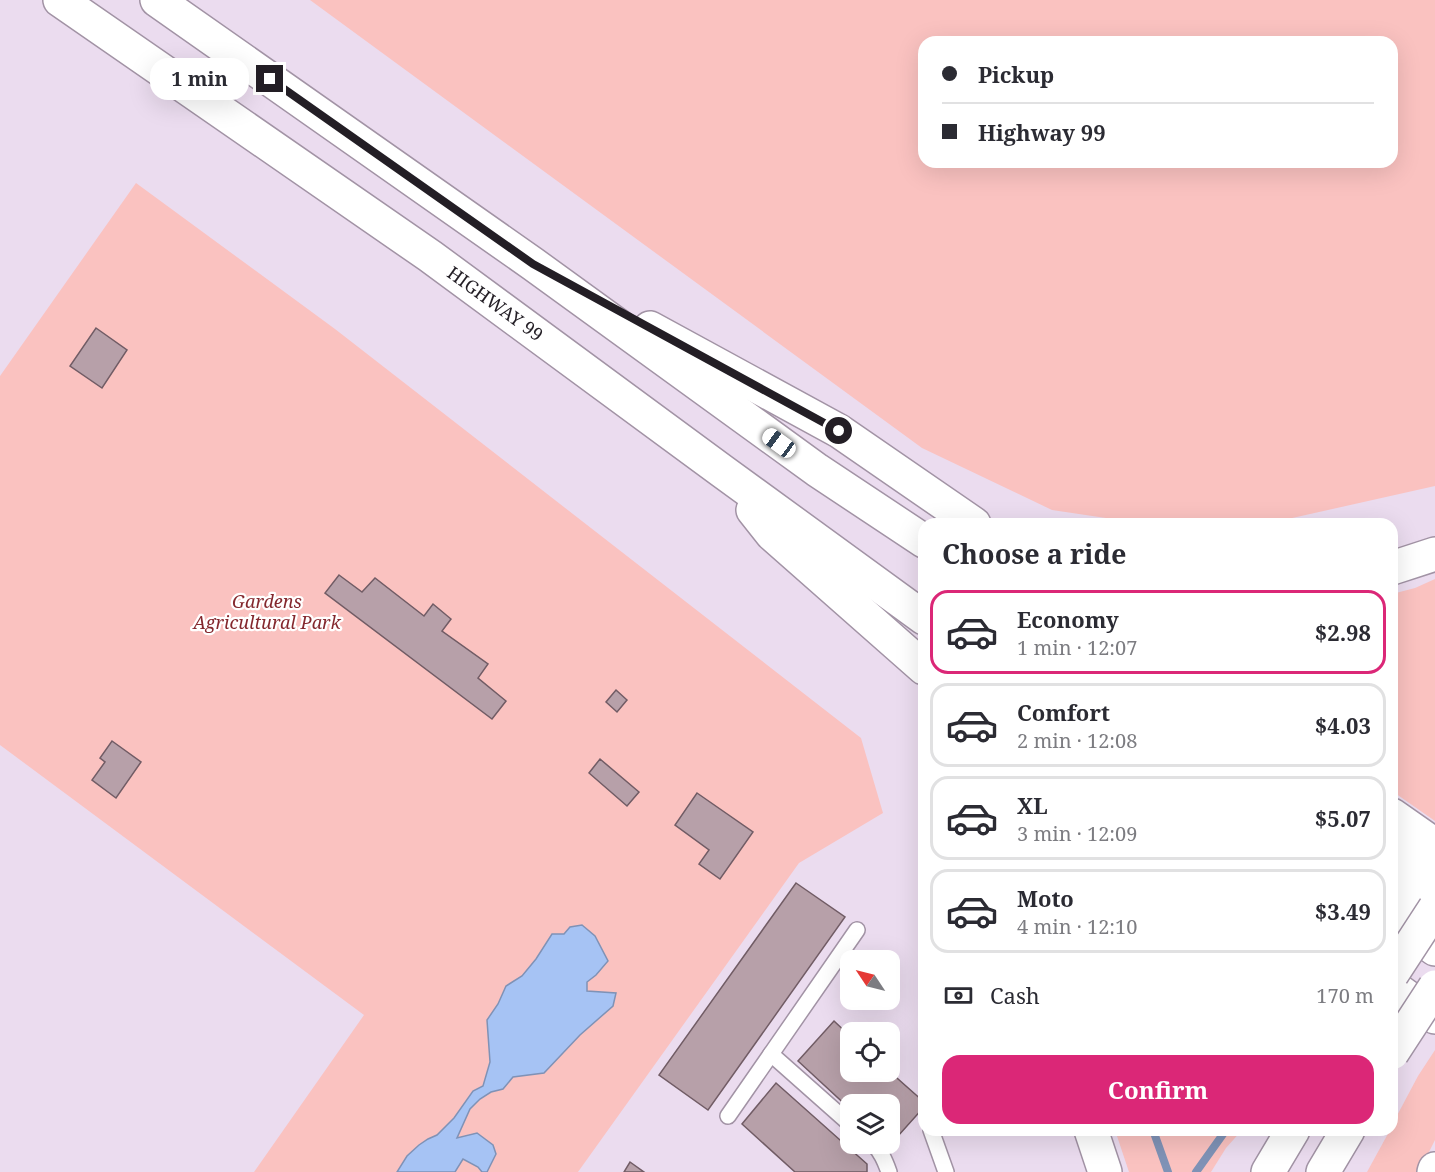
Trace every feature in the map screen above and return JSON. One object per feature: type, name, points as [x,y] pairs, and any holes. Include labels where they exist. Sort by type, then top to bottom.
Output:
[{"type":"main road","name":"HIGHWAY 99","points":[[60,0],[430,256],[918,614]]},
{"type":"main road","points":[[156,0],[533,264],[816,470],[918,537]]},
{"type":"main road","points":[[533,264],[839,431],[965,518]]},
{"type":"main road","points":[[722,471],[772,534],[918,663]]},
{"type":"main road","points":[[800,527],[861,546],[918,585]]},
{"type":"main road","points":[[1398,566],[1435,554]]},
{"type":"main road","points":[[1398,819],[1435,845]]},
{"type":"main road","points":[[1398,853],[1435,879]]},
{"type":"main road","points":[[1398,886],[1435,910],[1398,965]]},
{"type":"main road","points":[[1398,922],[1435,949]]},
{"type":"main road","points":[[1398,951],[1435,977]]},
{"type":"main road","points":[[1398,1044],[1435,987]]},
{"type":"main road","points":[[1398,990],[1435,1017]]},
{"type":"main road","points":[[1093,1136],[1105,1172]]},
{"type":"main road","points":[[1268,1172],[1289,1136]]},
{"type":"main road","points":[[1323,1172],[1344,1136]]},
{"type":"lane","points":[[728,1116],[857,930]]},
{"type":"lane","points":[[771,1054],[840,1115]]},
{"type":"lane","points":[[933,1136],[946,1172]]},
{"type":"lane","points":[[881,1154],[889,1172]]},
{"type":"green space","points":[[310,0],[1435,0],[1435,486],[1292,518],[1106,518],[1052,510],[922,448]]},
{"type":"green space","name":"Gardens Agricultural Park","points":[[136,183],[335,329],[861,738],[883,813],[799,863],[578,1172],[254,1172],[364,1015],[0,745],[0,376]]},
{"type":"green space","points":[[1435,579],[1435,821],[1398,795],[1398,592]]},
{"type":"green space","points":[[1435,1050],[1435,1140],[1419,1172],[1367,1172],[1387,1136],[1398,1136],[1398,1114]]},
{"type":"green space","points":[[1117,1136],[1237,1136],[1211,1172],[1129,1172]]},
{"type":"water","points":[[582,925],[595,936],[608,961],[587,982],[587,991],[616,993],[613,1006],[580,1035],[544,1073],[513,1077],[503,1089],[491,1092],[470,1109],[457,1138],[477,1133],[493,1145],[496,1154],[487,1172],[482,1172],[478,1167],[463,1159],[455,1172],[397,1172],[407,1156],[419,1145],[437,1135],[454,1118],[473,1091],[483,1086],[490,1062],[487,1020],[506,986],[522,976],[552,934],[564,934],[570,927]]},
{"type":"building","points":[[96,328],[127,350],[102,388],[70,366]]},
{"type":"building","points":[[339,575],[362,592],[375,578],[424,616],[433,604],[451,619],[442,631],[488,664],[478,678],[506,701],[492,719],[325,593]]},
{"type":"building","points":[[616,690],[627,700],[617,712],[606,702]]},
{"type":"building","points":[[112,741],[141,762],[116,798],[92,780],[105,762],[100,758]]},
{"type":"building","points":[[600,759],[639,792],[627,806],[589,773]]},
{"type":"building","points":[[697,793],[753,832],[720,879],[699,864],[709,850],[675,825]]},
{"type":"building","points":[[796,883],[845,917],[708,1110],[659,1075]]},
{"type":"building","points":[[834,1021],[840,1027],[840,1082],[900,1081],[918,1097],[918,1114],[900,1134],[900,1094],[840,1094],[840,1100],[798,1061]]},
{"type":"building","points":[[776,1083],[840,1140],[840,1154],[856,1154],[867,1164],[867,1172],[795,1172],[742,1124]]},
{"type":"building","points":[[630,1162],[644,1172],[624,1172]]},
{"type":"waterway","points":[[1155,1136],[1168,1172]]},
{"type":"waterway","points":[[1196,1172],[1222,1136]]},
{"type":"route","points":[[270,79],[533,264],[839,431]]}]
